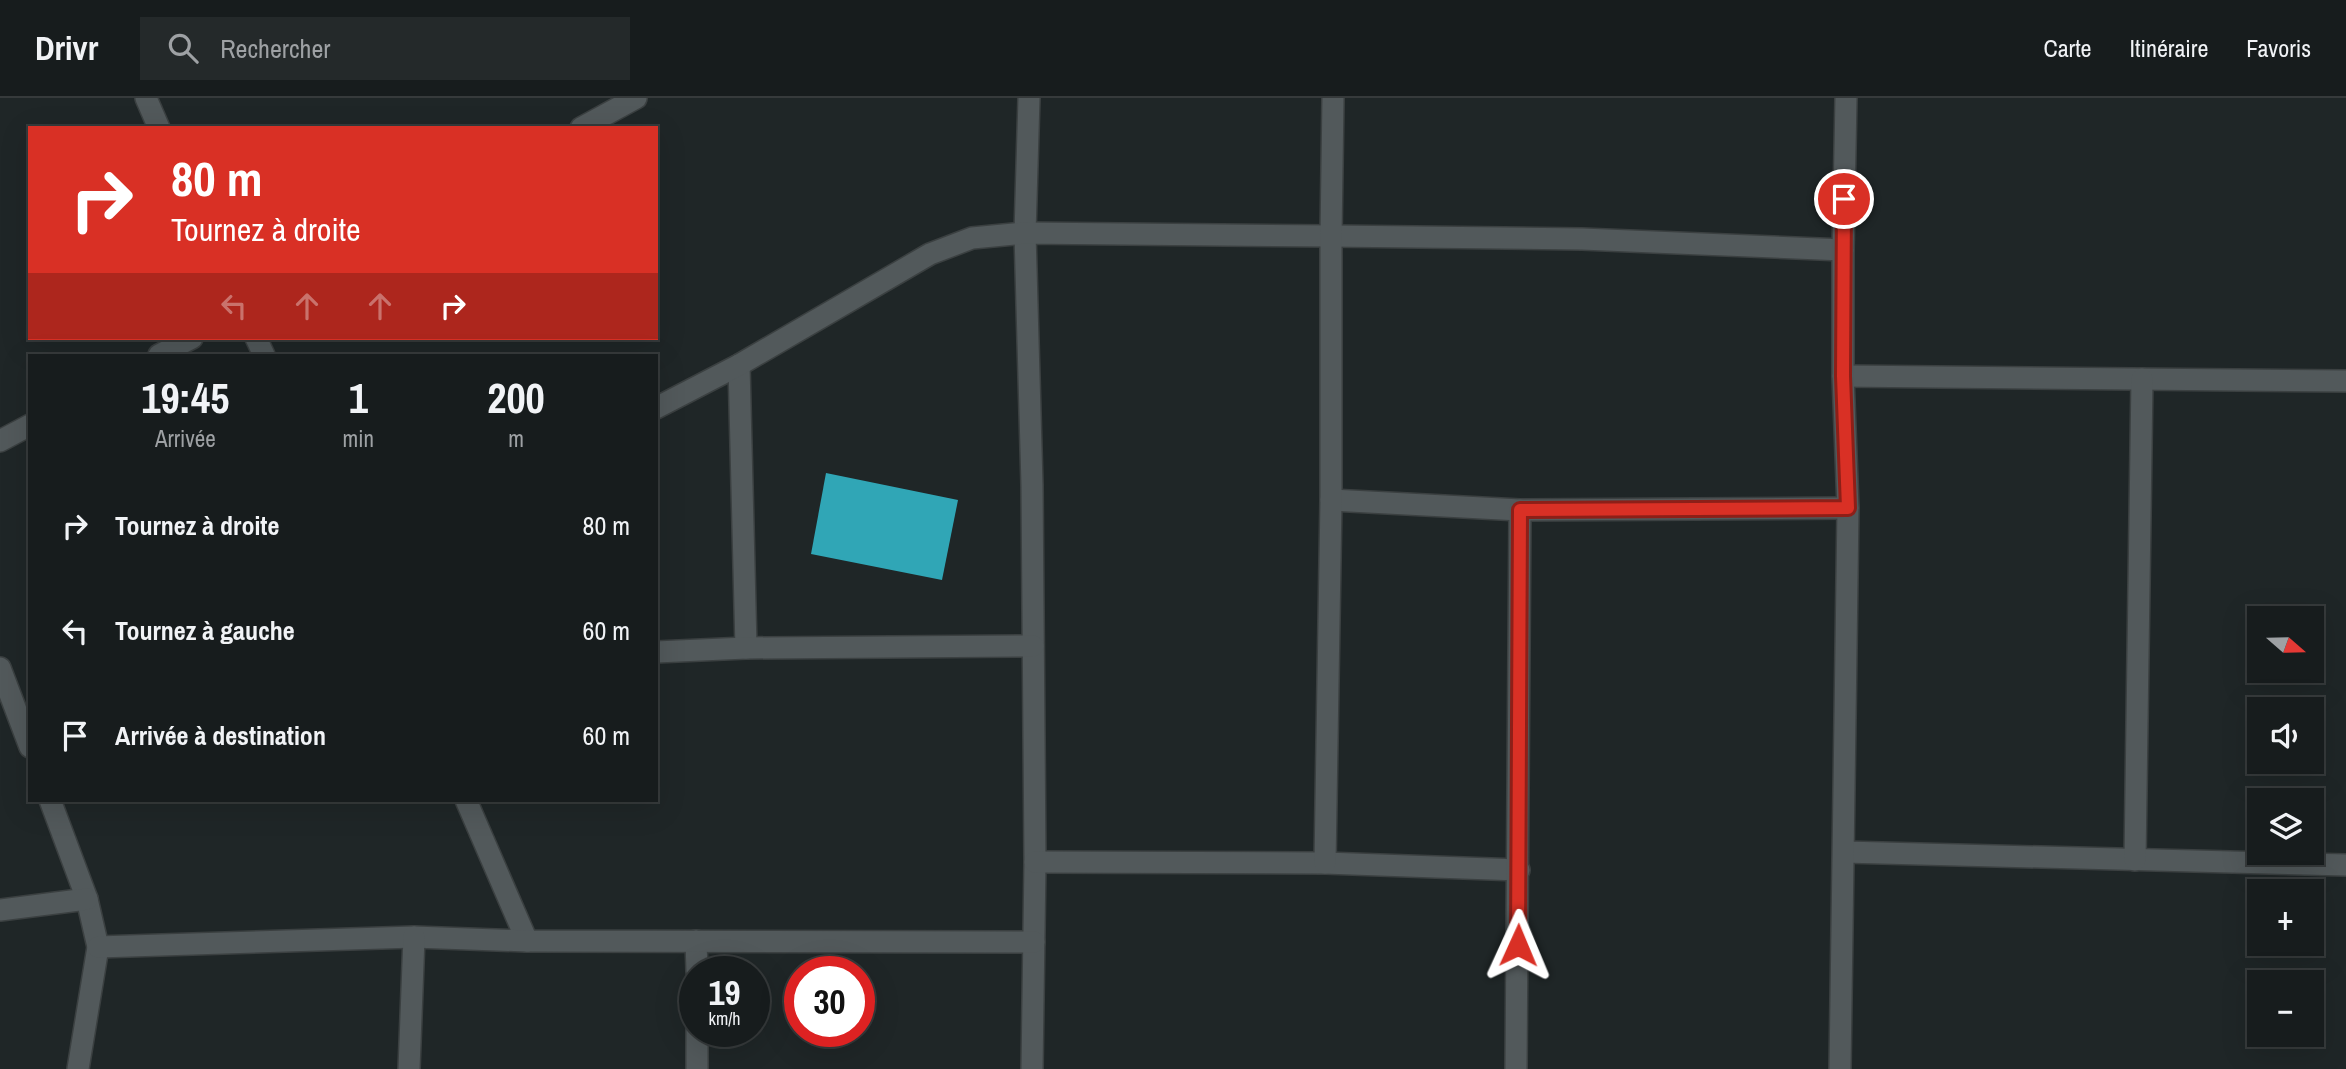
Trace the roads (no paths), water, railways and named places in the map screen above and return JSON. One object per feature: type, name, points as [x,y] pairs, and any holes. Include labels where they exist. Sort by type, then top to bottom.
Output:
[{"type":"street","points":[[146,98],[158,126]]},
{"type":"street","points":[[585,126],[636,98]]},
{"type":"street","points":[[1028,98],[1025,233],[1032,485],[1035,862],[1032,1069]]},
{"type":"street","points":[[1325,863],[1331,500],[1333,98]]},
{"type":"street","points":[[1840,1069],[1848,508],[1843,376],[1846,98]]},
{"type":"street","points":[[658,407],[738,365],[930,254],[972,238],[1025,233],[1582,239],[1843,250]]},
{"type":"street","points":[[161,354],[188,340]]},
{"type":"street","points":[[738,365],[746,648]]},
{"type":"street","points":[[1843,376],[2346,381]]},
{"type":"street","points":[[2135,860],[2142,379]]},
{"type":"street","points":[[0,441],[28,426]]},
{"type":"street","points":[[1331,500],[1520,510],[1848,508]]},
{"type":"street","points":[[1516,1069],[1520,510]]},
{"type":"street","points":[[658,652],[746,648],[1033,646]]},
{"type":"street","points":[[0,668],[28,742]]},
{"type":"street","points":[[51,802],[87,899],[98,947],[78,1069]]},
{"type":"street","points":[[467,802],[527,942]]},
{"type":"street","points":[[1844,852],[2346,865]]},
{"type":"street","points":[[1035,862],[1325,863],[1519,870]]},
{"type":"street","points":[[0,910],[87,899]]},
{"type":"street","points":[[98,947],[414,937],[527,942],[1034,942]]},
{"type":"street","points":[[409,1069],[414,937]]},
{"type":"street","points":[[696,941],[696,956]]},
{"type":"street","points":[[697,1047],[697,1069]]}]
